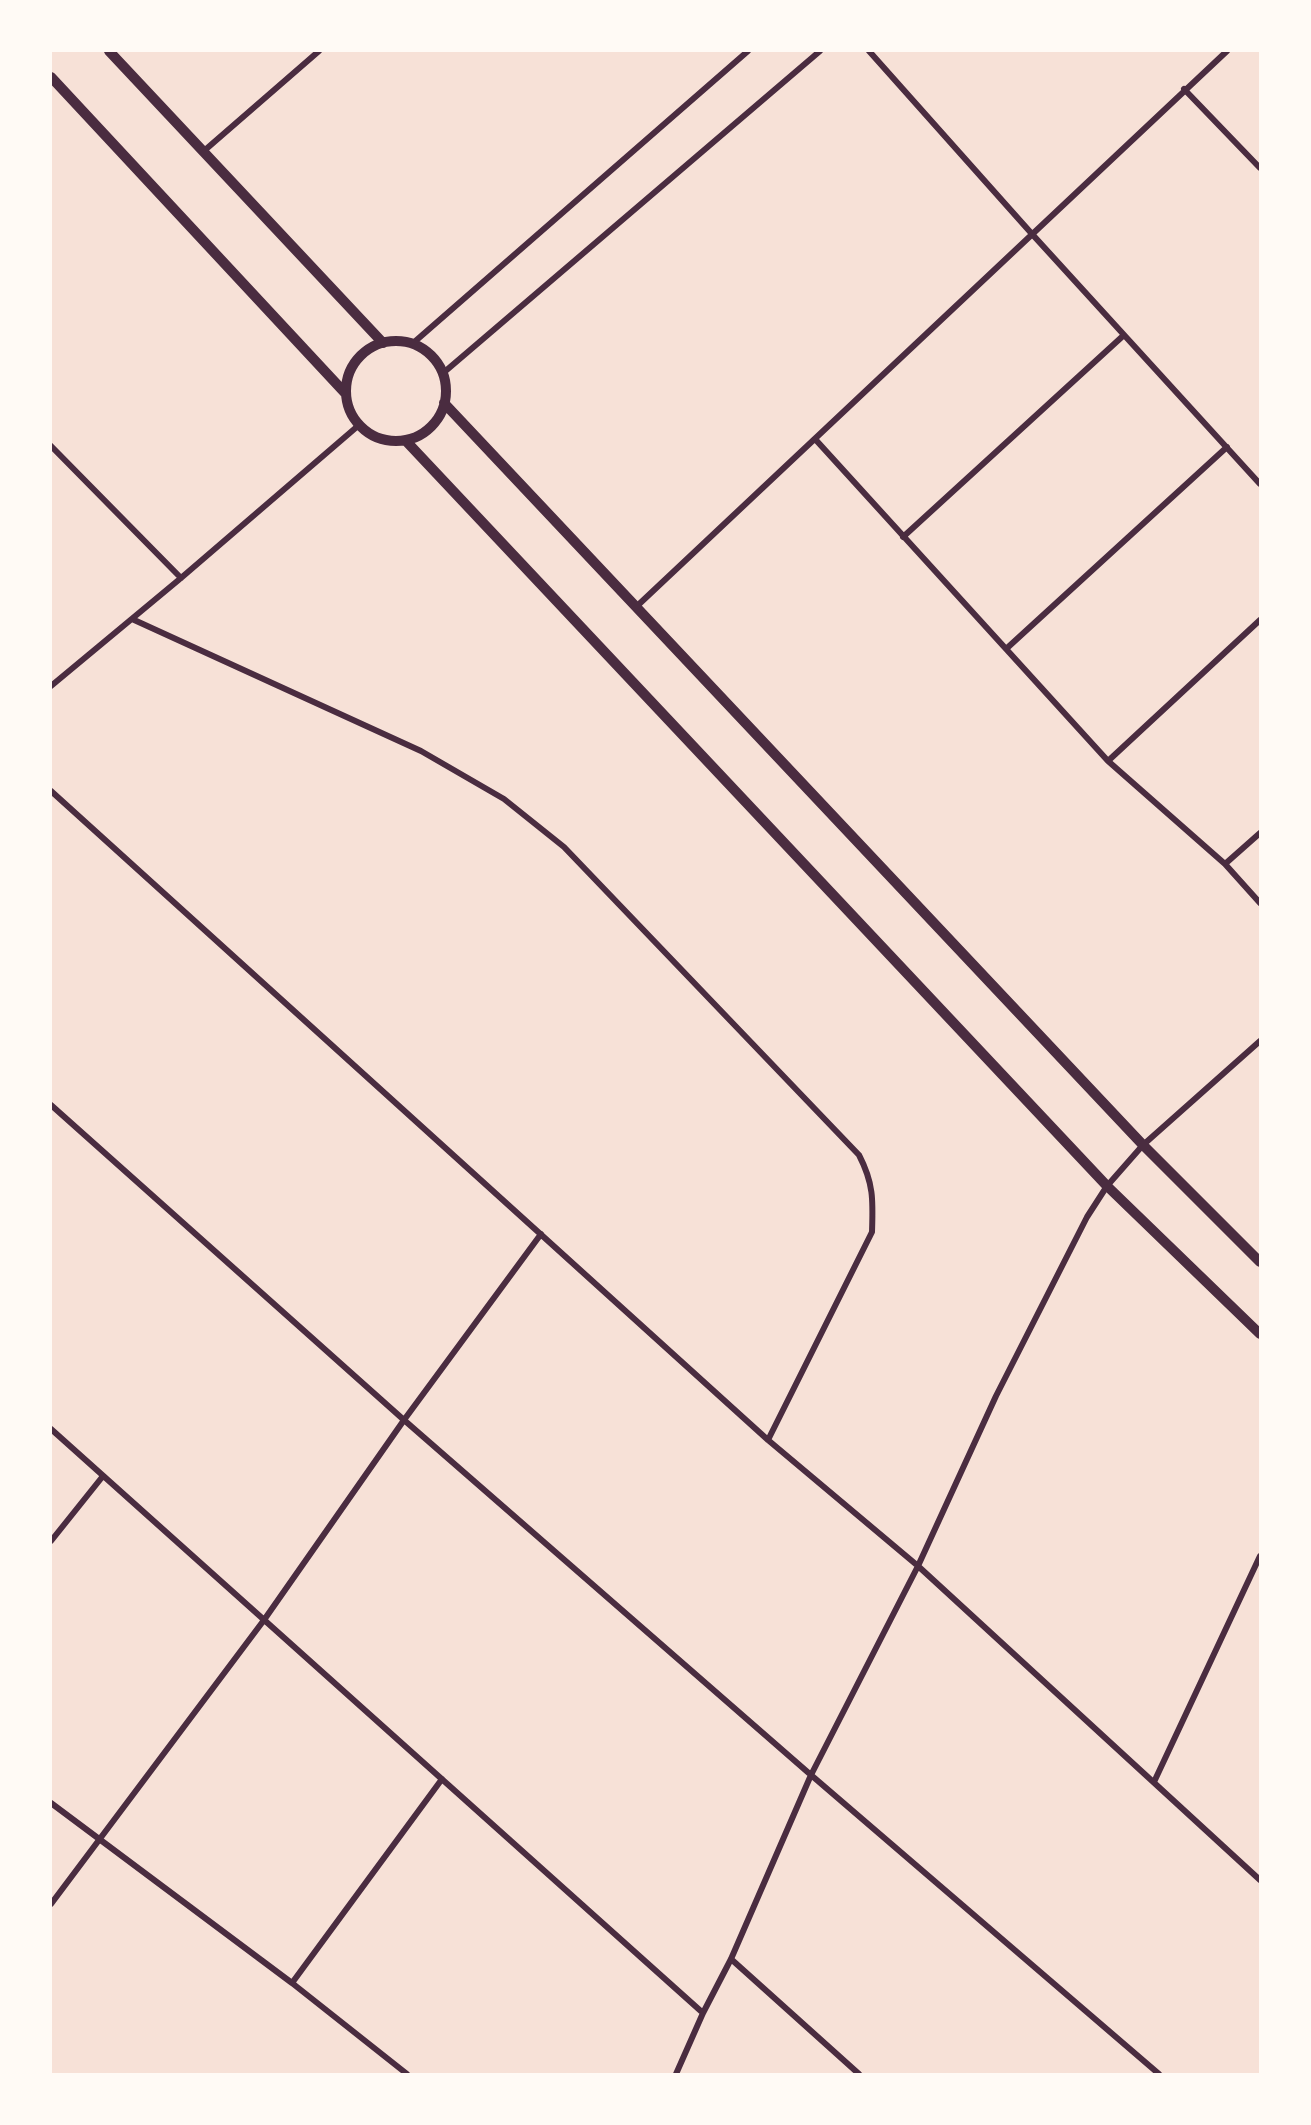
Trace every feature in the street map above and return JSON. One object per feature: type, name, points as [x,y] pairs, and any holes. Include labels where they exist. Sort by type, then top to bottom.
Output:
[{"type":"street","points":[[109,51],[383,343]]},
{"type":"street","points":[[204,150],[319,51]]},
{"type":"street","points":[[412,344],[748,51]]},
{"type":"street","points":[[442,375],[820,51]]},
{"type":"street","points":[[868,51],[1260,484]]},
{"type":"street","points":[[636,607],[1227,51]]},
{"type":"street","points":[[51,77],[346,394]]},
{"type":"street","points":[[1184,89],[1260,168]]},
{"type":"street","points":[[903,537],[1124,335]]},
{"type":"street","points":[[398,341],[412,344],[425,351],[435,362],[442,375],[445,388],[444,403],[439,416],[430,427],[406,441],[389,441],[372,436],[359,425],[350,411],[346,394],[348,377],[355,362],[368,350],[383,343],[398,341]]},
{"type":"street","points":[[444,403],[1143,1145],[1260,1262]]},
{"type":"street","points":[[51,686],[132,620],[359,425]]},
{"type":"street","points":[[814,439],[1108,761],[1225,864],[1260,903]]},
{"type":"street","points":[[406,441],[1107,1186],[1260,1334]]},
{"type":"street","points":[[51,447],[181,578]]},
{"type":"street","points":[[1006,649],[1227,447]]},
{"type":"street","points":[[132,620],[421,751],[504,798],[564,847],[858,1155],[868,1173],[873,1201],[872,1232],[768,1440]]},
{"type":"street","points":[[1108,761],[1260,620]]},
{"type":"street","points":[[51,791],[768,1440],[918,1566],[1260,1880]]},
{"type":"street","points":[[1225,864],[1260,833]]},
{"type":"street","points":[[676,2074],[730,1959],[811,1775],[918,1566],[996,1396],[1087,1217],[1107,1186],[1143,1145],[1260,1041]]},
{"type":"street","points":[[51,1105],[404,1420],[811,1775],[1159,2074]]},
{"type":"street","points":[[51,1904],[264,1620],[404,1420],[541,1234]]},
{"type":"street","points":[[51,1429],[703,2013]]},
{"type":"street","points":[[51,1541],[103,1476]]},
{"type":"street","points":[[1154,1782],[1260,1556]]},
{"type":"street","points":[[292,1983],[442,1779]]},
{"type":"street","points":[[51,1803],[292,1983],[406,2074]]},
{"type":"street","points":[[730,1959],[859,2074]]}]
